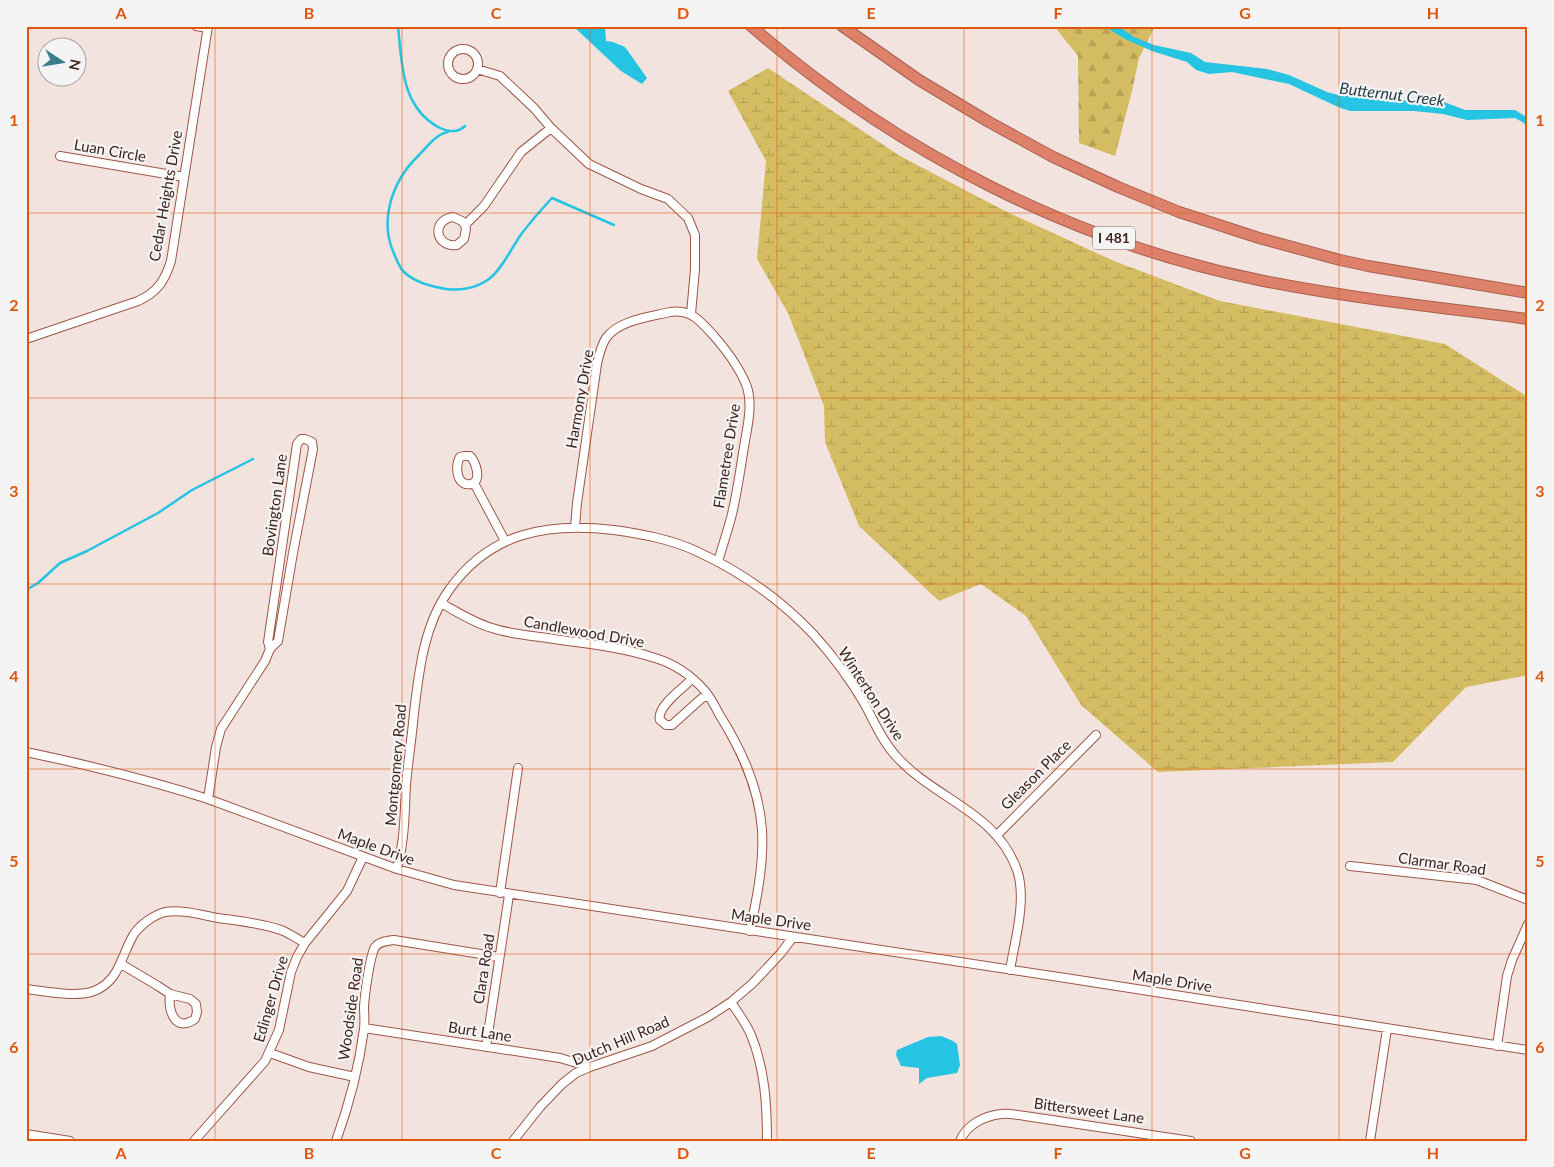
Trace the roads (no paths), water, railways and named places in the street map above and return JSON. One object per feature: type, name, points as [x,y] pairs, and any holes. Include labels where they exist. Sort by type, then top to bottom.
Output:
[{"type":"highway","name":"I 481","points":[[751,26],[826,86],[887,128],[966,174],[1028,204],[1087,229],[1195,264],[1259,280],[1331,292],[1528,319]]},
{"type":"highway","points":[[842,26],[919,80],[989,122],[1053,157],[1179,212],[1259,238],[1349,262],[1528,292]]},
{"type":"street","points":[[196,26],[208,27]]},
{"type":"street","name":"Cedar Heights Drive","points":[[26,338],[138,301],[158,287],[166,276],[171,261],[208,27]]},
{"type":"street","points":[[467,49],[476,56],[477,69],[470,77],[457,78],[448,69],[448,59],[457,50],[467,49]]},
{"type":"street","points":[[477,69],[500,76],[589,164],[641,189],[668,199],[688,218],[694,236],[695,269],[691,314]]},
{"type":"street","points":[[465,225],[484,206],[521,152],[551,128]]},
{"type":"street","name":"Luan Circle","points":[[60,156],[184,178]]},
{"type":"street","name":"Harmony Drive","points":[[576,527],[577,503],[597,364],[607,337],[616,329],[630,322],[676,311],[691,314]]},
{"type":"street","name":"Flametree Drive","points":[[691,314],[697,318],[720,344],[740,370],[747,388],[750,405],[731,519],[718,562]]},
{"type":"street","name":"Bovington Lane","points":[[208,799],[216,747],[221,729],[265,662],[270,649],[278,641],[313,448],[312,442],[305,439],[301,439],[297,444],[268,642],[270,649]]},
{"type":"street","points":[[474,483],[505,541]]},
{"type":"street","name":"Winterton Drive","points":[[417,693],[428,634],[450,588],[484,554],[505,541],[539,530],[576,527],[632,533],[668,541],[694,550],[718,562],[760,588],[801,622],[840,666],[857,691],[882,737],[895,755],[909,769],[929,784],[982,820],[1007,847],[1020,878],[1020,908],[1010,970]]},
{"type":"street","points":[[278,581],[288,583]]},
{"type":"street","name":"Candlewood Drive","points":[[441,604],[490,628],[509,633],[588,644],[656,658],[676,667],[692,679],[708,696],[730,731],[748,768],[758,801],[762,829],[762,857],[750,931]]},
{"type":"street","points":[[692,679],[664,706],[659,714],[660,720],[666,725],[672,725],[702,698],[708,696]]},
{"type":"street","name":"Montgomery Road","points":[[397,869],[403,838],[406,787],[417,693]]},
{"type":"street","name":"Gleason Place","points":[[997,834],[1096,735]]},
{"type":"street","name":"Maple Drive","points":[[26,752],[179,789],[397,869],[454,886],[1528,1050]]},
{"type":"street","points":[[500,893],[518,768]]},
{"type":"street","name":"Edinger Drive","points":[[194,1141],[266,1061],[279,1030],[291,972],[305,943],[347,891],[363,857]]},
{"type":"street","name":"Clarmar Road","points":[[1350,866],[1477,880],[1528,900]]},
{"type":"street","name":"Clara Road","points":[[486,1047],[509,894]]},
{"type":"street","points":[[26,989],[76,994],[89,993],[106,985],[122,964],[134,934],[154,917],[165,912],[182,912],[264,925],[282,930],[305,943]]},
{"type":"street","points":[[1497,1046],[1507,976],[1528,924]]},
{"type":"street","name":"Dutch Hill Road","points":[[513,1141],[540,1107],[562,1084],[576,1073],[652,1046],[708,1017],[731,1002],[759,977],[793,937]]},
{"type":"street","name":"Woodside Road","points":[[336,1141],[348,1108],[355,1077],[364,1028],[364,1004],[374,948],[384,941],[394,940],[500,957]]},
{"type":"street","points":[[122,964],[170,994]]},
{"type":"street","points":[[731,1002],[751,1034],[758,1056],[767,1109],[767,1141]]},
{"type":"street","name":"Burt Lane","points":[[364,1028],[560,1058],[590,1067]]},
{"type":"street","points":[[1370,1141],[1387,1029]]},
{"type":"street","points":[[270,1052],[309,1067],[355,1077]]},
{"type":"street","name":"Bittersweet Lane","points":[[960,1141],[965,1130],[970,1125],[984,1118],[1001,1114],[1191,1141]]},
{"type":"street","points":[[26,1134],[70,1141]]},
{"type":"water","points":[[573,26],[605,26],[606,41],[625,47],[647,78],[642,84],[621,71]]},
{"type":"water","points":[[1104,26],[1118,26],[1134,37],[1154,45],[1191,53],[1205,62],[1267,69],[1289,75],[1338,95],[1427,101],[1431,97],[1465,110],[1515,110],[1528,118],[1528,132],[1524,123],[1515,118],[1467,120],[1443,114],[1414,111],[1350,111],[1289,84],[1232,72],[1209,74],[1196,70],[1187,62],[1152,51],[1125,39]]},
{"type":"water","points":[[941,1036],[957,1044],[960,1065],[957,1073],[927,1078],[919,1084],[919,1068],[901,1066],[896,1055],[897,1050],[928,1037]]},
{"type":"waterway","points":[[398,26],[406,84],[418,109],[427,119],[440,128],[456,131],[465,126]]},
{"type":"waterway","points":[[448,132],[436,138],[410,165],[401,177],[390,202],[388,216],[390,243],[401,269],[413,279],[451,290],[479,285],[494,275],[524,231],[552,198],[614,225]]},
{"type":"waterway","points":[[26,590],[38,583],[60,563],[87,551],[158,513],[192,490],[253,459]]},
{"type":"water label","name":"Butternut Creek","points":[[1392,94]]}]
